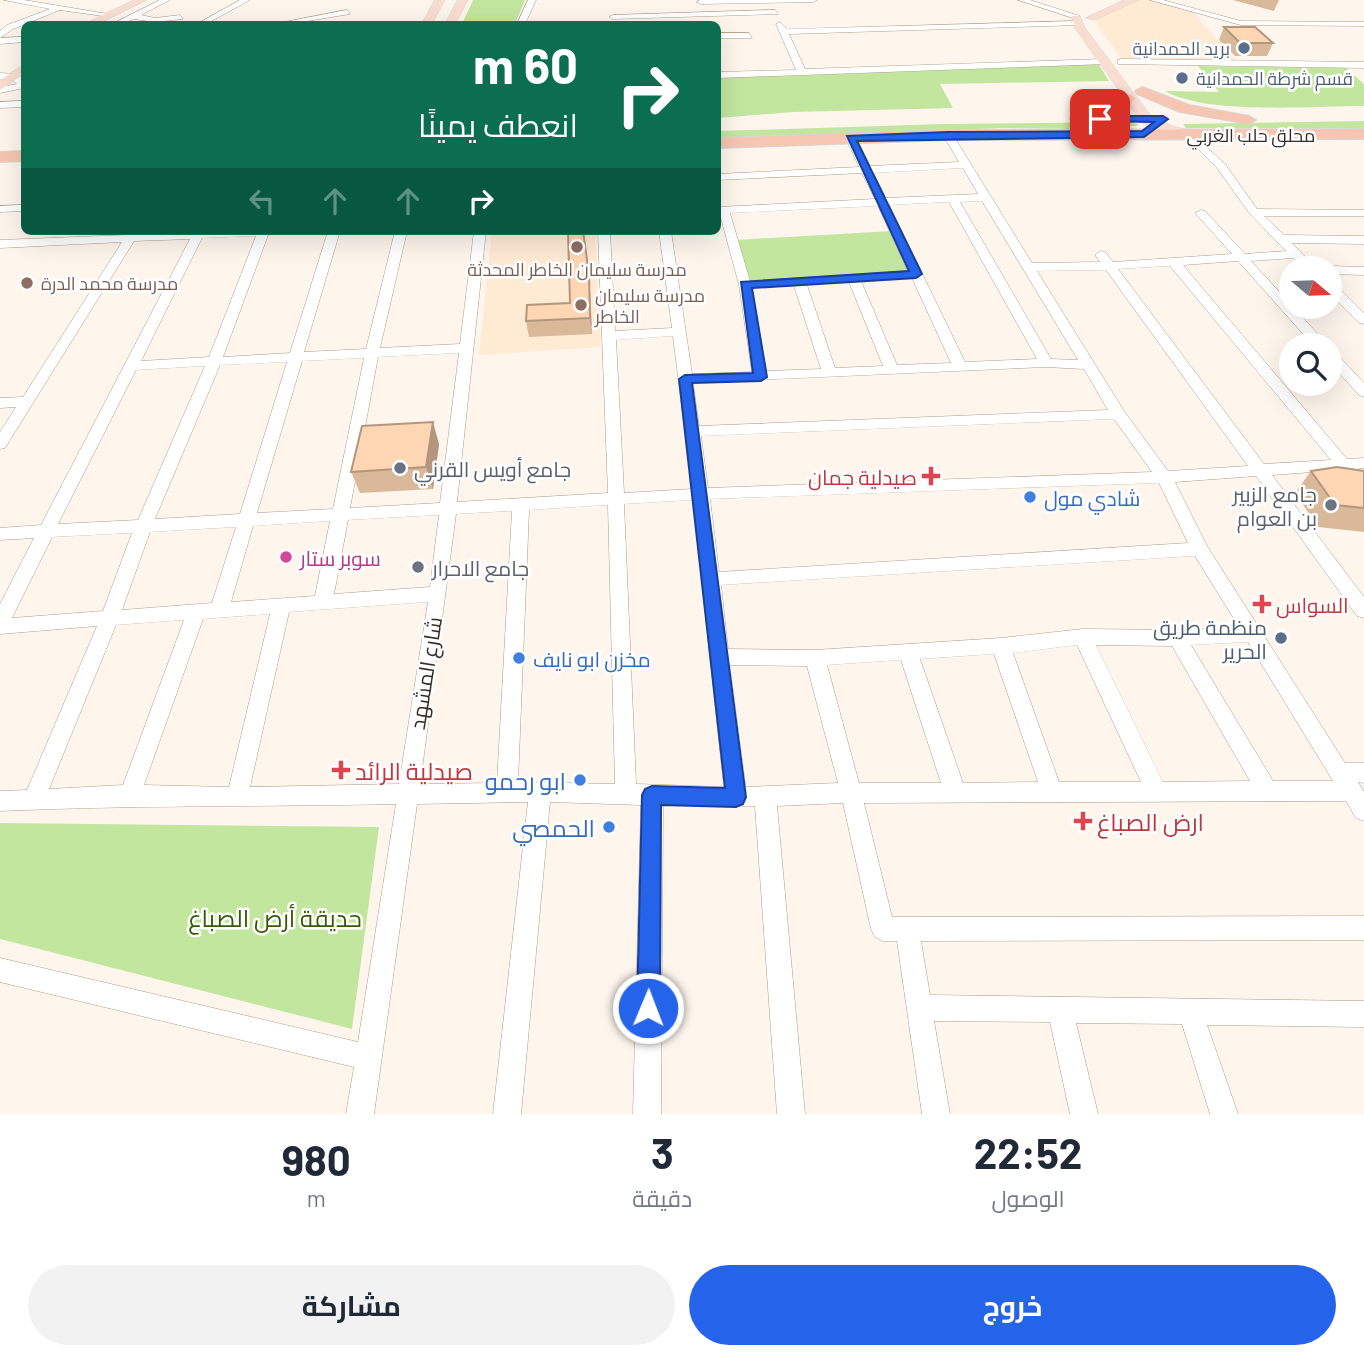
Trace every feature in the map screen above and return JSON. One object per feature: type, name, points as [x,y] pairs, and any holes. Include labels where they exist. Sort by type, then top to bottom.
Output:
[{"type":"highway","points":[[1077,119],[1107,113],[1121,106],[1136,90],[1185,109],[1250,120]]},
{"type":"highway","name":"محلق حلب الغربي","points":[[721,143],[1250,120],[1364,118]]},
{"type":"highway","name":"محلق حلب الغربي","points":[[908,121],[1077,119],[1153,124],[1190,135],[1364,134]]},
{"type":"highway","points":[[0,157],[21,156]]},
{"type":"highway","points":[[0,174],[21,173]]},
{"type":"main road","points":[[111,21],[142,0]]},
{"type":"main road","points":[[111,21],[158,0]]},
{"type":"main road","points":[[429,21],[440,0]]},
{"type":"main road","points":[[452,21],[463,0]]},
{"type":"main road","points":[[1083,20],[1113,0]]},
{"type":"main road","points":[[1083,20],[1133,0]]},
{"type":"main road","points":[[1083,20],[1103,62],[1118,82],[1136,90]]},
{"type":"main road","points":[[1083,20],[1121,62],[1153,124]]},
{"type":"main road","points":[[0,76],[21,62]]},
{"type":"main road","points":[[0,88],[21,78]]},
{"type":"street","points":[[9,0],[60,8],[111,21],[132,16],[166,0]]},
{"type":"street","points":[[26,21],[73,0]]},
{"type":"street","points":[[206,21],[243,0]]},
{"type":"street","points":[[522,21],[532,0]]},
{"type":"street","points":[[699,20],[701,1],[813,0]]},
{"type":"street","points":[[1022,0],[1083,20]]},
{"type":"street","points":[[1154,0],[1241,23],[1364,24]]},
{"type":"street","points":[[771,1],[803,72]]},
{"type":"street","points":[[609,7],[612,21],[699,20],[775,12]]},
{"type":"street","points":[[295,21],[347,12]]},
{"type":"street","points":[[132,16],[155,20],[180,17]]},
{"type":"street","points":[[784,32],[1083,20]]},
{"type":"street","points":[[0,38],[10,27],[21,23]]},
{"type":"street","points":[[1241,23],[1249,31]]},
{"type":"street","points":[[721,36],[749,36]]},
{"type":"street","points":[[0,38],[21,40]]},
{"type":"street","points":[[1275,55],[1284,64]]},
{"type":"street","points":[[721,75],[1103,62]]},
{"type":"street","points":[[1121,62],[1364,65]]},
{"type":"street","points":[[0,76],[21,78]]},
{"type":"street","points":[[0,105],[21,104]]},
{"type":"street","points":[[948,135],[1118,414],[1164,477],[1200,549],[1340,772],[1358,782],[1364,811]]},
{"type":"street","points":[[1190,135],[1221,166],[1254,212],[1296,254]]},
{"type":"street","points":[[851,138],[961,368]]},
{"type":"street","points":[[721,177],[967,165]]},
{"type":"street","points":[[721,210],[986,197]]},
{"type":"street","points":[[952,198],[1046,363]]},
{"type":"street","points":[[0,209],[21,208]]},
{"type":"street","points":[[1254,212],[1364,213]]},
{"type":"street","points":[[721,213],[745,285],[761,377]]},
{"type":"street","points":[[1201,213],[1310,333]]},
{"type":"street","points":[[0,244],[133,235]]},
{"type":"street","points":[[0,444],[133,235]]},
{"type":"street","points":[[198,235],[0,624],[438,594]]},
{"type":"street","points":[[33,800],[110,618],[143,527],[215,360],[262,235]]},
{"type":"street","points":[[219,610],[333,235]]},
{"type":"street","points":[[324,602],[372,353],[400,235]]},
{"type":"street","name":"شارع المشهد","points":[[360,1114],[438,594],[481,235]]},
{"type":"street","points":[[604,235],[626,793]]},
{"type":"street","points":[[666,235],[701,494],[736,797]]},
{"type":"street","points":[[1282,239],[1364,240]]},
{"type":"street","points":[[1028,267],[1105,260],[1172,260],[1296,254]]},
{"type":"street","points":[[1105,260],[1364,611]]},
{"type":"street","points":[[1172,260],[1364,489]]},
{"type":"street","points":[[1342,270],[1364,271]]},
{"type":"street","points":[[745,285],[916,274]]},
{"type":"street","points":[[853,277],[891,370]]},
{"type":"street","points":[[799,281],[830,373]]},
{"type":"street","points":[[1342,299],[1364,320]]},
{"type":"street","points":[[608,336],[678,332]]},
{"type":"street","points":[[129,366],[467,348]]},
{"type":"street","points":[[685,379],[1046,363],[1088,365]]},
{"type":"street","points":[[1342,368],[1364,392]]},
{"type":"street","points":[[0,403],[27,401]]},
{"type":"street","points":[[691,431],[1118,414]]},
{"type":"street","points":[[0,534],[701,494],[1164,477],[1364,463]]},
{"type":"street","points":[[507,794],[520,506]]},
{"type":"street","points":[[711,579],[1200,549]]},
{"type":"street","points":[[237,797],[281,606]]},
{"type":"street","points":[[130,795],[196,611]]},
{"type":"street","points":[[721,657],[815,658],[1002,646],[1083,637],[1177,638],[1253,634]]},
{"type":"street","points":[[1083,637],[1157,792]]},
{"type":"street","points":[[1177,638],[1267,792]]},
{"type":"street","points":[[1002,646],[1052,792]]},
{"type":"street","points":[[908,652],[955,792]]},
{"type":"street","points":[[815,658],[883,929],[1364,928]]},
{"type":"street","points":[[0,801],[130,795],[237,797],[540,792],[765,797],[851,793],[1267,792],[1358,782]]},
{"type":"street","points":[[507,1114],[540,792]]},
{"type":"street","points":[[647,1114],[652,795]]},
{"type":"street","points":[[765,797],[791,1114]]},
{"type":"street","points":[[907,929],[936,1114]]},
{"type":"street","points":[[0,970],[368,1057]]},
{"type":"street","points":[[919,1009],[1364,1014]]},
{"type":"street","points":[[1060,1009],[1084,1114]]},
{"type":"street","points":[[1190,1011],[1224,1114]]},
{"type":"shaded area","points":[[1135,0],[1148,0],[1193,12],[1235,60],[1122,59],[1097,25],[1096,19]]},
{"type":"shaded area","points":[[492,235],[595,235],[601,347],[479,355]]},
{"type":"green space","points":[[473,0],[525,0],[516,21],[463,21]]},
{"type":"green space","points":[[1098,63],[1109,81],[940,84],[953,108],[794,112],[721,118],[721,77]]},
{"type":"green space","points":[[1198,66],[1346,68],[1364,84],[1364,106],[1233,106],[1183,99],[1165,91],[1219,92]]},
{"type":"green space","points":[[1364,121],[1364,128],[1186,128],[1183,124]]},
{"type":"green space","points":[[943,124],[1138,124],[1082,126],[1077,129],[1003,128],[721,139],[721,131]]},
{"type":"green space","points":[[892,231],[914,274],[747,284],[735,240]]},
{"type":"green space","name":"حديقة أرض الصباغ","points":[[0,823],[379,827],[352,1029],[0,939]]},
{"type":"building","points":[[1224,27],[1255,27],[1273,43],[1240,43]]},
{"type":"building","points":[[568,235],[584,235],[589,274],[590,318],[526,321],[527,305],[570,303]]},
{"type":"building","points":[[433,422],[426,467],[351,472],[362,426]]},
{"type":"building","points":[[1337,467],[1364,471],[1364,508],[1335,505],[1311,471]]},
{"type":"place","name":"بريد الحمدانية","points":[[1244,48]]},
{"type":"place","name":"قسم شرطة الحمدانية","points":[[1182,78]]},
{"type":"place","name":"مدرسة سليمان الخاطر المحدثة","points":[[577,247]]},
{"type":"place","name":"مدرسة محمد الدرة","points":[[27,283]]},
{"type":"place","name":"مدرسة سليمان الخاطر","points":[[581,305]]},
{"type":"place","name":"جامع أويس القرني","points":[[400,468]]},
{"type":"place","name":"صيدلية جمان","points":[[931,476]]},
{"type":"place","name":"شادي مول","points":[[1030,497]]},
{"type":"place","name":"جامع الزبير بن العوام","points":[[1331,505]]},
{"type":"place","name":"سوبر ستار","points":[[286,557]]},
{"type":"place","name":"جامع الاحرار","points":[[418,567]]},
{"type":"place","name":"السواس","points":[[1262,604]]},
{"type":"place","name":"منظمة طريق الحرير","points":[[1281,638]]},
{"type":"place","name":"مخزن ابو نايف","points":[[519,658]]},
{"type":"place","name":"صيدلية الرائد","points":[[341,770]]},
{"type":"place","name":"ابو رحمو","points":[[580,780]]},
{"type":"place","name":"ارض الصباغ","points":[[1083,821]]},
{"type":"place","name":"الحمصي","points":[[609,827]]},
{"type":"route","points":[[648,1008],[652,795],[736,797],[685,379],[761,377],[745,285],[916,274],[851,138],[1144,134],[1154,129],[1163,119],[1100,119]]}]
